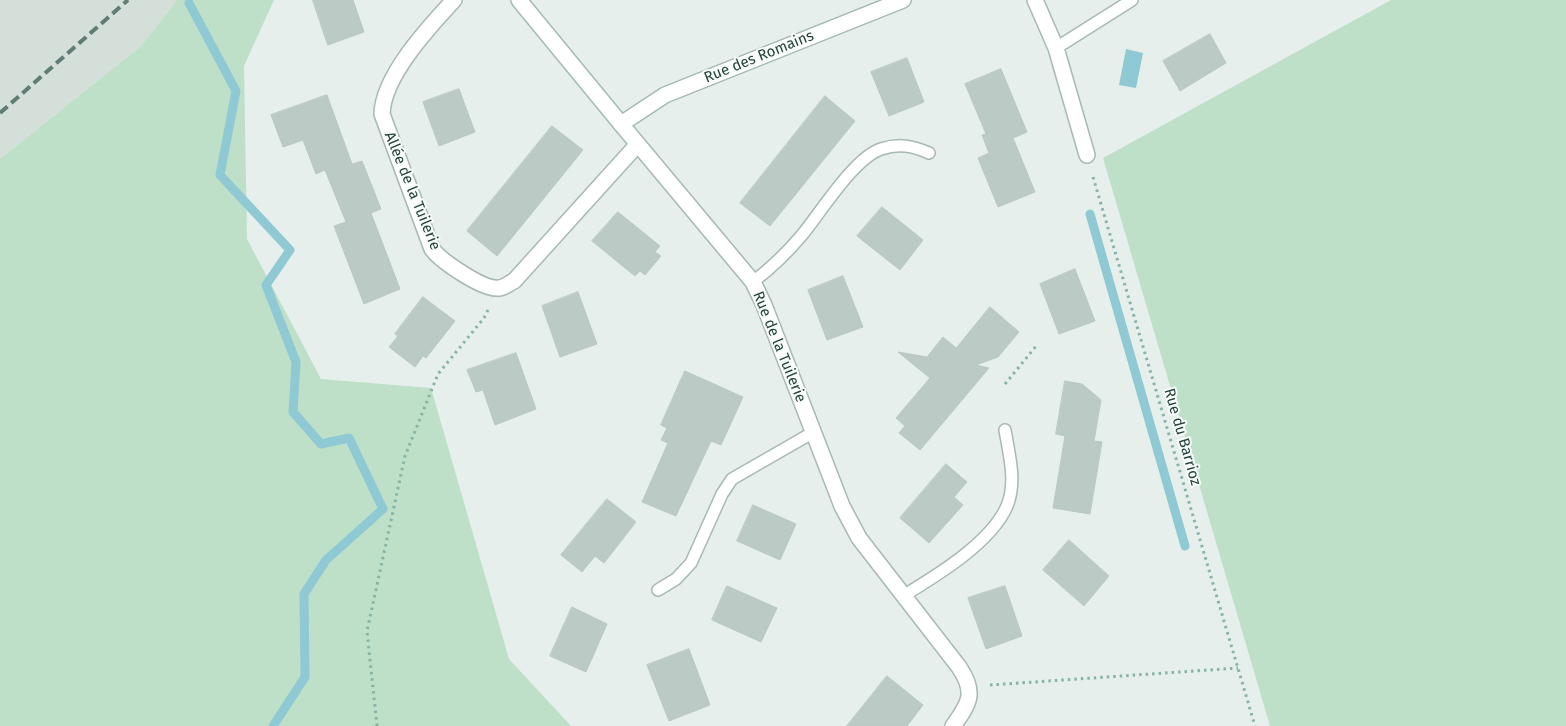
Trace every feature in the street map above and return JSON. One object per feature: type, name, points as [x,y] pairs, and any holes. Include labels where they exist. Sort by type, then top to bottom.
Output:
[{"type":"street","name":"Allée de la Tuilerie","points":[[454,0],[403,63],[386,91],[382,103],[382,114],[432,248],[439,258],[489,287]]},
{"type":"street","name":"Rue de la Tuilerie","points":[[518,0],[753,282],[764,305],[812,433],[842,506],[858,538],[959,667],[970,686]]},
{"type":"street","name":"Rue des Romains","points":[[620,124],[665,95],[903,0]]},
{"type":"street","points":[[1035,0],[1056,48],[1087,155]]},
{"type":"street","points":[[489,287],[501,288],[514,281],[637,145]]},
{"type":"street","points":[[953,726],[968,705],[970,686]]},
{"type":"lane","points":[[1056,48],[1132,0]]},
{"type":"lane","points":[[753,282],[789,250],[862,161],[880,149],[899,145],[913,146],[929,153]]},
{"type":"lane","points":[[903,596],[960,558],[985,536],[1007,506],[1012,472],[1005,430]]},
{"type":"lane","points":[[658,590],[676,579],[691,563],[722,494],[732,479],[812,433]]},
{"type":"path","name":"Rue du Barrioz","points":[[1087,155],[1255,726]]},
{"type":"path","points":[[377,726],[367,631],[404,456],[438,374],[484,318],[488,310],[489,287]]},
{"type":"path","points":[[1005,384],[1037,345]]},
{"type":"path","points":[[970,686],[1238,668]]},
{"type":"shaded area","points":[[0,0],[177,0],[141,46],[0,159]]},
{"type":"green space","points":[[177,0],[274,0],[244,66],[247,239],[321,379],[431,388],[509,659],[571,726],[0,726],[0,159],[141,46]]},
{"type":"green space","points":[[1391,0],[1566,0],[1566,726],[1270,726],[1103,158]]},
{"type":"water","points":[[1126,49],[1143,53],[1136,88],[1119,85]]},
{"type":"building","points":[[313,0],[353,0],[364,32],[328,45]]},
{"type":"building","points":[[1210,34],[1226,63],[1180,91],[1163,61]]},
{"type":"building","points":[[907,58],[924,102],[889,116],[871,72]]},
{"type":"building","points":[[1001,69],[1027,132],[1013,138],[1035,192],[998,207],[978,158],[989,153],[982,135],[986,134],[965,84]]},
{"type":"building","points":[[459,89],[475,132],[439,146],[423,102]]},
{"type":"building","points":[[327,95],[352,164],[362,161],[381,209],[371,213],[400,289],[364,304],[334,226],[346,222],[325,170],[316,174],[303,140],[283,147],[271,115]]},
{"type":"building","points":[[825,96],[855,121],[770,226],[740,203]]},
{"type":"building","points":[[552,126],[583,150],[497,256],[467,231]]},
{"type":"building","points":[[882,207],[923,240],[900,270],[857,236]]},
{"type":"building","points":[[618,212],[660,246],[655,252],[661,256],[645,275],[640,271],[635,276],[592,241]]},
{"type":"building","points":[[1075,269],[1095,321],[1059,334],[1040,284]]},
{"type":"building","points":[[843,276],[863,327],[827,340],[808,290]]},
{"type":"building","points":[[578,292],[597,344],[560,357],[542,306]]},
{"type":"building","points":[[423,297],[455,321],[426,358],[423,356],[415,367],[389,347],[398,336],[395,334]]},
{"type":"building","points":[[990,307],[1019,332],[998,357],[976,365],[989,368],[920,450],[899,433],[905,426],[896,418],[930,378],[898,352],[927,357],[943,337],[956,348]]},
{"type":"building","points":[[516,353],[536,409],[495,425],[483,390],[476,392],[467,370]]},
{"type":"building","points":[[685,371],[743,397],[721,445],[711,441],[676,516],[642,502],[668,443],[661,440],[667,428],[661,425]]},
{"type":"building","points":[[1065,381],[1082,384],[1101,400],[1094,441],[1102,442],[1090,514],[1053,508],[1065,436],[1056,434]]},
{"type":"building","points":[[946,464],[967,482],[954,497],[963,505],[929,543],[900,518]]},
{"type":"building","points":[[607,499],[636,522],[604,563],[595,556],[582,572],[561,555]]},
{"type":"building","points":[[753,505],[796,524],[780,560],[737,541]]},
{"type":"building","points":[[1069,540],[1109,576],[1084,606],[1043,570]]},
{"type":"building","points":[[727,586],[777,608],[761,642],[712,620]]},
{"type":"building","points":[[1005,586],[1022,636],[986,649],[968,598]]},
{"type":"building","points":[[572,607],[607,624],[586,672],[550,656]]},
{"type":"building","points":[[689,649],[710,705],[669,721],[647,665]]},
{"type":"building","points":[[887,676],[923,705],[907,726],[847,726]]},
{"type":"waterway","points":[[189,3],[236,91],[220,175],[290,250],[266,285],[296,362],[293,412],[321,444],[349,438],[383,509],[326,560],[304,594],[305,677],[273,726]]},
{"type":"waterway","points":[[1090,214],[1185,546]]},
{"type":"railway","points":[[0,113],[128,0]]}]
